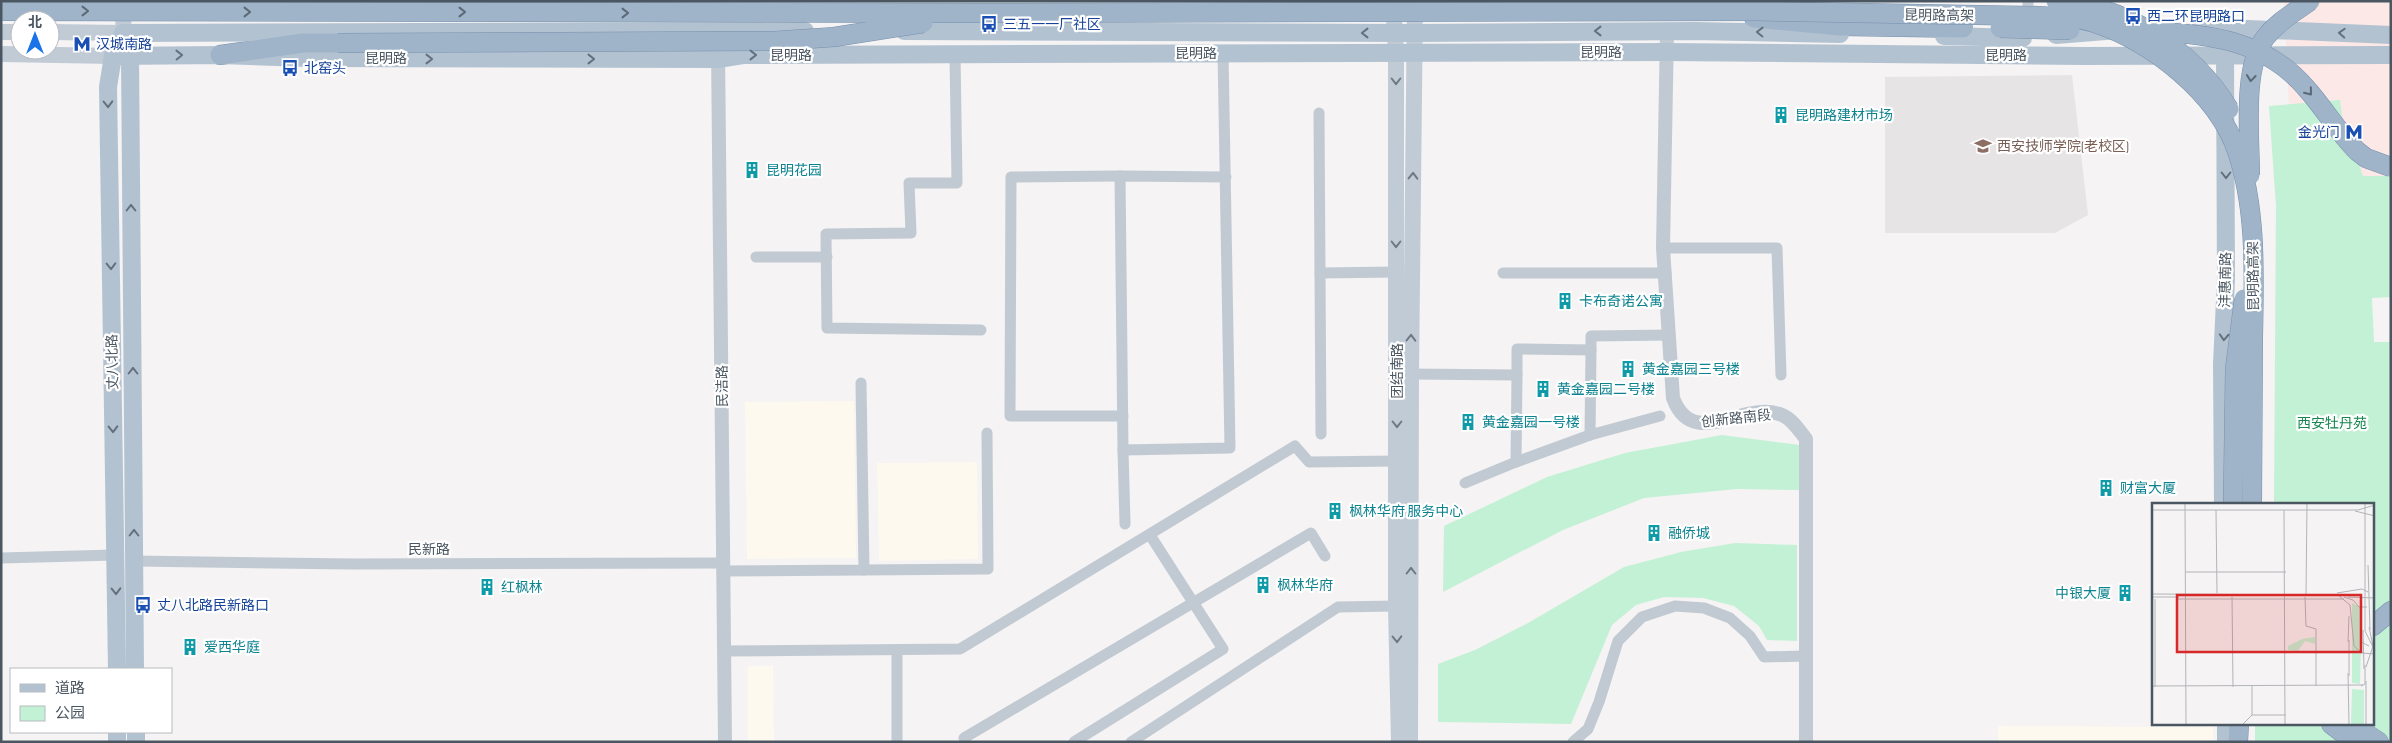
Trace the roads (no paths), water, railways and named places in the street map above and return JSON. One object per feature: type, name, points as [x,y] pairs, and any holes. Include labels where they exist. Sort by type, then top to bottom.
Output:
[{"type":"highway","name":"昆明路高架","points":[[2056,1],[2093,6],[2150,32],[2172,46],[2197,69],[2222,99],[2244,138],[2256,177],[2262,215],[2263,503]]},
{"type":"highway","points":[[2251,503],[2250,86],[2252,66],[2256,53],[2265,38],[2282,21],[2310,1]]},
{"type":"highway","name":"昆明路高架","points":[[1,11],[1696,12],[2073,18],[2095,23],[2147,49],[2164,60],[2197,89],[2220,117],[2236,150],[2249,202],[2253,253],[2251,503]]},
{"type":"highway","points":[[1696,12],[1840,26],[2171,32],[2224,38],[2250,47],[2283,65],[2306,88],[2357,151],[2366,158],[2391,167]]},
{"type":"highway","points":[[220,55],[303,43],[775,41],[834,36],[984,13]]},
{"type":"highway","points":[[2233,503],[2235,369],[2240,324],[2253,253]]},
{"type":"highway","points":[[2374,625],[2391,611]]},
{"type":"highway","points":[[2238,726],[2238,742]]},
{"type":"highway","points":[[2334,726],[2354,742]]},
{"type":"highway","points":[[2355,726],[2379,742]]},
{"type":"highway","points":[[2374,726],[2390,742]]},
{"type":"main road","points":[[124,1],[130,32]]},
{"type":"main road","points":[[121,56],[130,32],[136,1]]},
{"type":"main road","name":"团结南路","points":[[1393,1],[1396,53],[1396,606],[1399,742]]},
{"type":"main road","name":"团结南路","points":[[1410,742],[1415,1]]},
{"type":"main road","name":"昆明路","points":[[60,32],[1415,33],[1667,31],[2029,38],[2132,29],[2248,29],[2391,35]]},
{"type":"main road","name":"昆明路","points":[[1,54],[220,55],[308,58],[718,59],[743,55],[1223,52],[2391,55]]},
{"type":"main road","name":"丈八北路","points":[[117,668],[108,87],[121,56]]},
{"type":"main road","name":"丈八北路","points":[[121,56],[135,668]]},
{"type":"main road","name":"沣惠南路","points":[[2223,503],[2222,364],[2226,278],[2225,56]]},
{"type":"main road","points":[[2226,726],[2226,742]]},
{"type":"main road","points":[[2247,726],[2247,742]]},
{"type":"street","points":[[520,1],[520,31]]},
{"type":"street","points":[[1667,31],[1674,1]]},
{"type":"street","points":[[2028,1],[2029,38]]},
{"type":"street","name":"民洁路","points":[[718,31],[725,742]]},
{"type":"street","name":"创新路南段","points":[[1667,31],[1663,248],[1673,398],[1678,411],[1686,419],[1698,424],[1764,412],[1781,414],[1794,423],[1806,439],[1806,742]]},
{"type":"street","points":[[1123,450],[1230,448],[1223,52]]},
{"type":"street","points":[[955,54],[957,182],[909,182],[911,233],[826,234],[827,328],[981,330]]},
{"type":"street","points":[[1319,113],[1321,434]]},
{"type":"street","points":[[1120,176],[1125,524]]},
{"type":"street","points":[[1123,416],[1010,416],[1010,177],[1226,177]]},
{"type":"street","points":[[1663,248],[1777,248],[1781,375]]},
{"type":"street","points":[[756,257],[827,257]]},
{"type":"street","points":[[1320,273],[1396,272]]},
{"type":"street","points":[[1503,273],[1666,273]]},
{"type":"street","points":[[1590,435],[1591,336],[1670,335]]},
{"type":"street","points":[[1516,462],[1517,349],[1591,350]]},
{"type":"street","points":[[1411,374],[1517,375]]},
{"type":"street","points":[[861,384],[864,570]]},
{"type":"street","points":[[1465,484],[1516,462],[1590,435],[1660,416]]},
{"type":"street","name":"民新路","points":[[134,561],[864,570],[988,569],[987,433]]},
{"type":"street","points":[[724,651],[960,649],[1295,446],[1309,462],[1397,461]]},
{"type":"street","points":[[964,738],[1311,533],[1325,556]]},
{"type":"street","points":[[1074,742],[1223,649],[1150,535]]},
{"type":"street","points":[[1,558],[116,555]]},
{"type":"street","points":[[1131,742],[1338,607],[1396,606]]},
{"type":"street","points":[[1572,742],[1588,730],[1618,641],[1642,616],[1676,606],[1704,608],[1730,618],[1750,636],[1764,657],[1806,656]]},
{"type":"street","points":[[896,742],[897,650]]},
{"type":"place","name":"西二环昆明路口","points":[[2133,16]]},
{"type":"place","name":"三五一一厂社区","points":[[989,24]]},
{"type":"place","name":"汉城南路","points":[[82,44]]},
{"type":"place","name":"北窑头","points":[[290,68]]},
{"type":"place","name":"昆明路建材市场","points":[[1781,115]]},
{"type":"place","name":"金光门","points":[[2354,132]]},
{"type":"place","name":"西安技师学院(老校区)","points":[[1983,146]]},
{"type":"place","name":"昆明花园","points":[[752,170]]},
{"type":"place","name":"卡布奇诺公寓","points":[[1565,301]]},
{"type":"place","name":"黄金嘉园三号楼","points":[[1628,369]]},
{"type":"place","name":"黄金嘉园二号楼","points":[[1543,389]]},
{"type":"place","name":"黄金嘉园一号楼","points":[[1468,422]]},
{"type":"place","name":"财富大厦","points":[[2106,488]]},
{"type":"place","name":"枫林华府 服务中心","points":[[1335,511]]},
{"type":"place","name":"融侨城","points":[[1654,533]]},
{"type":"place","name":"枫林华府","points":[[1263,585]]},
{"type":"place","name":"红枫林","points":[[487,587]]},
{"type":"place","name":"中银大厦","points":[[2125,593]]},
{"type":"place","name":"丈八北路民新路口","points":[[143,605]]},
{"type":"place","name":"爱西华庭","points":[[190,647]]},
{"type":"park label","name":"西安牡丹苑","points":[[2332,423]]}]
